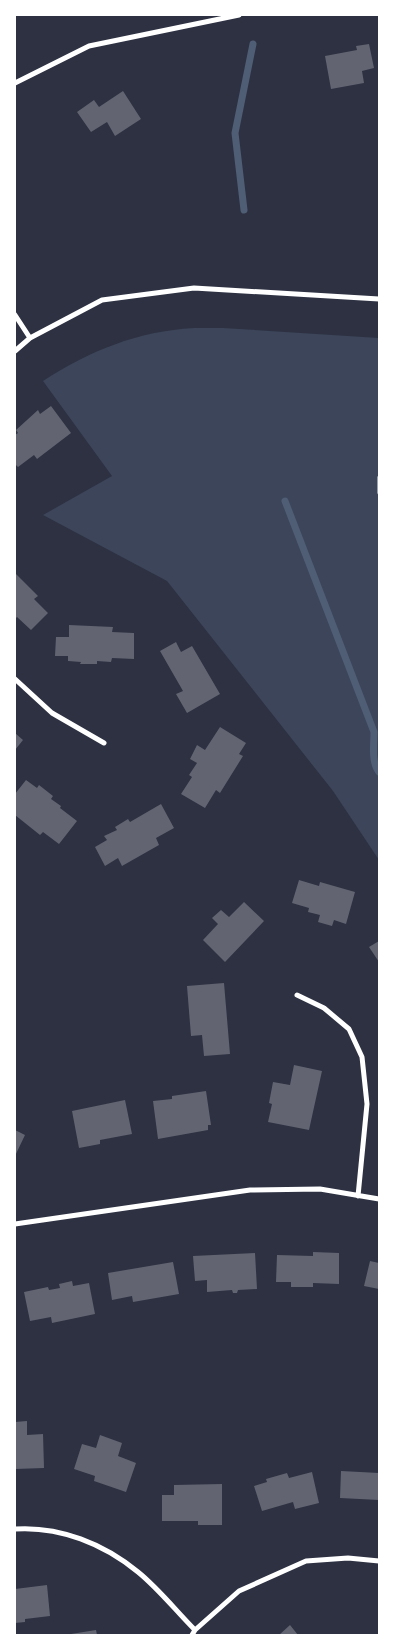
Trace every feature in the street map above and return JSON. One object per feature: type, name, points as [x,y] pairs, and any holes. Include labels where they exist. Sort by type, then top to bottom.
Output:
[{"type":"street","points":[[15,82],[89,46],[239,15]]},
{"type":"street","points":[[15,351],[30,338],[102,300],[194,288],[379,299]]},
{"type":"street","points":[[15,315],[30,338]]},
{"type":"street","points":[[15,679],[52,713],[104,743]]},
{"type":"street","points":[[297,995],[324,1008],[349,1029],[362,1057],[367,1104],[358,1196]]},
{"type":"street","points":[[15,1224],[250,1190],[320,1189],[379,1199]]},
{"type":"street","points":[[15,1529],[33,1528],[66,1534],[103,1548],[139,1573],[193,1632],[239,1591],[306,1561],[348,1558],[379,1561]]},
{"type":"path","points":[[379,476],[379,493]]},
{"type":"shaded area","points":[[194,328],[223,328],[379,338],[379,860],[333,791],[167,581],[43,515],[112,476],[43,381],[78,360],[115,344],[153,333]]},
{"type":"building","points":[[369,44],[374,68],[362,71],[364,83],[331,89],[325,56],[357,50],[356,46]]},
{"type":"building","points":[[123,91],[141,119],[115,136],[107,122],[91,132],[77,112],[94,100],[99,107]]},
{"type":"building","points":[[51,406],[71,433],[37,459],[34,455],[18,467],[15,464],[15,435],[18,433],[16,430],[38,410],[40,414]]},
{"type":"building","points":[[15,573],[38,596],[34,599],[48,613],[31,630],[17,617],[15,619]]},
{"type":"building","points":[[69,625],[113,627],[112,632],[134,633],[134,659],[112,658],[111,662],[97,661],[97,664],[80,664],[81,662],[68,661],[68,656],[55,656],[56,637],[69,637]]},
{"type":"building","points":[[176,642],[181,652],[192,646],[220,694],[187,713],[176,694],[183,691],[160,651]]},
{"type":"building","points":[[220,727],[246,743],[239,754],[243,756],[220,793],[216,790],[205,808],[181,794],[192,777],[189,775],[197,763],[190,759],[197,745],[205,750]]},
{"type":"building","points":[[15,733],[23,740],[15,750]]},
{"type":"building","points":[[26,780],[37,788],[39,785],[53,796],[51,799],[77,821],[59,844],[43,832],[40,835],[15,815],[15,794]]},
{"type":"building","points":[[161,804],[174,828],[156,838],[159,845],[122,866],[118,858],[105,866],[95,847],[107,840],[104,836],[117,830],[115,827],[128,819],[130,822]]},
{"type":"building","points":[[299,880],[319,886],[320,882],[355,892],[346,924],[334,920],[332,926],[318,922],[320,915],[308,912],[309,908],[292,903]]},
{"type":"building","points":[[244,902],[264,921],[225,962],[203,940],[218,924],[212,918],[221,910],[229,917]]},
{"type":"building","points":[[379,941],[379,962],[369,947]]},
{"type":"building","points":[[224,983],[230,1054],[204,1056],[202,1035],[191,1036],[187,986]]},
{"type":"building","points":[[294,1065],[322,1071],[309,1130],[268,1122],[272,1104],[269,1103],[273,1082],[290,1085]]},
{"type":"building","points":[[206,1091],[211,1125],[208,1125],[208,1130],[158,1139],[153,1101],[172,1099],[172,1096]]},
{"type":"building","points":[[125,1100],[132,1134],[100,1140],[100,1144],[79,1148],[72,1111]]},
{"type":"building","points":[[15,1130],[25,1135],[15,1156]]},
{"type":"building","points":[[313,1252],[339,1253],[339,1284],[313,1283],[313,1287],[291,1287],[291,1282],[276,1282],[277,1255],[313,1256]]},
{"type":"building","points":[[255,1253],[257,1289],[238,1290],[237,1293],[233,1293],[232,1290],[207,1292],[207,1280],[195,1281],[193,1256]]},
{"type":"building","points":[[370,1261],[379,1263],[379,1289],[364,1286]]},
{"type":"building","points":[[173,1262],[179,1294],[133,1302],[132,1296],[112,1300],[108,1273]]},
{"type":"building","points":[[72,1281],[73,1286],[89,1283],[95,1314],[52,1323],[51,1317],[30,1321],[24,1292],[48,1287],[49,1290],[60,1288],[59,1284]]},
{"type":"building","points":[[27,1421],[27,1435],[43,1434],[44,1468],[15,1469],[15,1422]]},
{"type":"building","points":[[100,1435],[122,1443],[118,1456],[136,1463],[126,1492],[94,1481],[95,1476],[74,1469],[82,1444],[96,1448]]},
{"type":"building","points":[[341,1471],[379,1473],[379,1500],[340,1498]]},
{"type":"building","points":[[312,1472],[319,1503],[295,1509],[293,1502],[262,1511],[254,1486],[267,1482],[266,1479],[287,1473],[289,1478]]},
{"type":"building","points":[[222,1484],[222,1525],[198,1525],[198,1521],[162,1521],[162,1495],[174,1495],[174,1485]]},
{"type":"building","points":[[47,1585],[50,1616],[25,1619],[25,1622],[15,1623],[15,1589]]},
{"type":"building","points":[[290,1625],[298,1635],[279,1635]]},
{"type":"building","points":[[96,1630],[97,1635],[71,1635],[71,1634]]},
{"type":"waterway","points":[[244,210],[235,133],[253,44]]},
{"type":"waterway","points":[[285,501],[374,732],[374,758],[379,772]]}]
